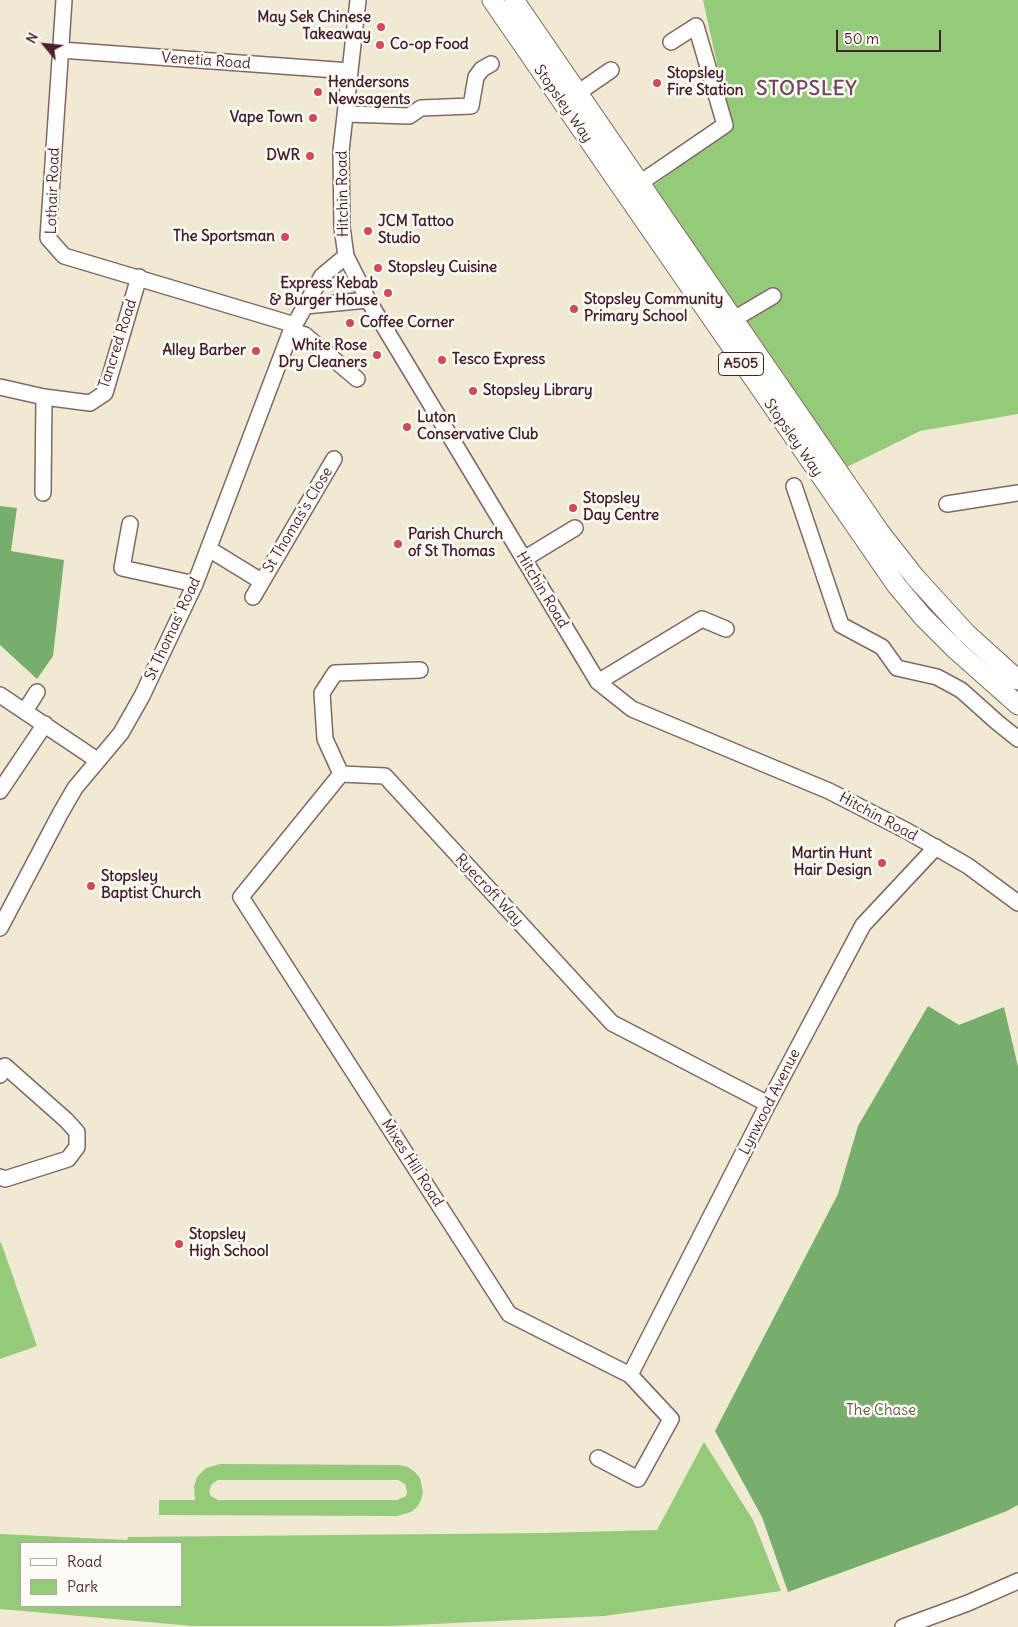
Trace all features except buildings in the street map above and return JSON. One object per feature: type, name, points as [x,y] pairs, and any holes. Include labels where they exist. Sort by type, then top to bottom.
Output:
[{"type":"main road","name":"Stopsley Way","points":[[492,0],[896,586],[956,650],[1018,705]]},
{"type":"main road","name":"Stopsley Way","points":[[514,0],[879,531],[915,577],[966,633],[1018,680]]},
{"type":"street","name":"Lothair Road","points":[[64,0],[48,238],[64,256],[139,277],[293,328],[305,335],[357,379]]},
{"type":"street","name":"Hitchin Road","points":[[358,0],[341,160],[342,227],[346,256],[368,300],[598,682],[632,709],[830,791],[968,866],[1018,903]]},
{"type":"street","points":[[640,183],[725,125],[696,26],[671,42]]},
{"type":"street","name":"Venetia Road","points":[[61,50],[350,71]]},
{"type":"street","points":[[346,114],[409,116],[421,108],[471,106],[476,77],[482,69],[491,64]]},
{"type":"street","points":[[563,104],[610,70]]},
{"type":"street","name":"St Thomas' Road","points":[[0,928],[75,788],[97,760],[111,747],[142,696],[195,584],[293,328],[322,276],[346,256]]},
{"type":"street","name":"Tancred Road","points":[[0,387],[44,397],[90,403],[105,393],[139,277]]},
{"type":"street","points":[[734,319],[773,296]]},
{"type":"street","points":[[305,306],[368,300]]},
{"type":"street","points":[[43,493],[44,397]]},
{"type":"street","name":"St Thomas's Close","points":[[253,597],[334,459]]},
{"type":"street","name":"Stopsley Way","points":[[794,486],[841,625],[882,647],[897,668],[937,676],[962,690],[1018,739]]},
{"type":"street","points":[[947,504],[1018,493]]},
{"type":"street","points":[[130,524],[122,568],[195,584]]},
{"type":"street","points":[[524,559],[575,528]]},
{"type":"street","name":"St Thomas's Close","points":[[208,549],[261,581]]},
{"type":"street","points":[[598,682],[702,619],[726,629]]},
{"type":"street","points":[[341,774],[325,739],[322,693],[335,673],[420,670]]},
{"type":"street","points":[[25,711],[37,692]]},
{"type":"street","points":[[0,695],[97,760]]},
{"type":"street","points":[[0,791],[45,724]]},
{"type":"street","name":"Mixes Hill Road","points":[[341,774],[241,897],[509,1314],[630,1375]]},
{"type":"street","name":"Ryecroft Way","points":[[341,774],[384,776],[612,1023],[768,1104]]},
{"type":"street","name":"Lynwood Avenue","points":[[630,1375],[768,1104],[863,926],[936,847]]},
{"type":"street","points":[[0,1177],[5,1179],[68,1159],[77,1147],[77,1132],[66,1120],[2,1066]]},
{"type":"street","points":[[598,1458],[638,1479],[671,1419],[630,1375]]},
{"type":"street","points":[[904,1627],[968,1603],[1018,1581]]},
{"type":"green space","points":[[703,0],[1018,0],[1018,414],[920,431],[847,467],[697,257],[653,186],[731,128]]},
{"type":"green space","points":[[0,506],[17,508],[11,551],[64,560],[53,656],[37,679],[0,645]]},
{"type":"green space","name":"The Chase","points":[[928,1006],[959,1025],[1004,1007],[1018,1067],[1018,1505],[947,1534],[788,1592],[762,1517],[715,1431],[838,1194],[858,1126]]},
{"type":"green space","points":[[0,1243],[37,1346],[0,1359]]},
{"type":"green space","points":[[704,1442],[753,1520],[781,1591],[604,1616],[390,1626],[193,1626],[0,1609],[0,1534],[127,1540],[128,1537],[545,1533],[657,1530]]},
{"type":"green space","points":[[220,1464],[399,1465],[408,1467],[415,1472],[420,1478],[423,1492],[417,1507],[411,1512],[397,1516],[159,1515],[159,1500],[195,1500],[194,1487],[197,1477],[206,1468]],"holes":[[[218,1480],[398,1480],[405,1484],[407,1492],[406,1496],[397,1500],[218,1500],[211,1496],[209,1491],[212,1484]]]},
{"type":"place","name":"May Sek Chinese Takeaway","points":[[381,27]]},
{"type":"place","name":"Co-op Food","points":[[380,45]]},
{"type":"place","name":"Stopsley Fire Station","points":[[657,83]]},
{"type":"place","name":"Hendersons Newsagents","points":[[318,92]]},
{"type":"place","name":"Vape Town","points":[[313,118]]},
{"type":"place","name":"DWR","points":[[310,156]]},
{"type":"place","name":"JCM Tattoo Studio","points":[[368,231]]},
{"type":"place","name":"The Sportsman","points":[[285,237]]},
{"type":"place","name":"Stopsley Cuisine","points":[[378,268]]},
{"type":"place","name":"Express Kebab & Burger House","points":[[388,293]]},
{"type":"place","name":"Stopsley Community Primary School","points":[[574,309]]},
{"type":"place","name":"Coffee Corner","points":[[350,323]]},
{"type":"place","name":"Alley Barber","points":[[256,351]]},
{"type":"place","name":"White Rose Dry Cleaners","points":[[377,355]]},
{"type":"place","name":"Tesco Express","points":[[442,360]]},
{"type":"place","name":"Stopsley Library","points":[[473,391]]},
{"type":"place","name":"Luton Conservative Club","points":[[407,427]]},
{"type":"place","name":"Stopsley Day Centre","points":[[573,508]]},
{"type":"place","name":"Parish Church of St Thomas","points":[[398,544]]},
{"type":"place","name":"Martin Hunt Hair Design","points":[[882,863]]},
{"type":"place","name":"Stopsley Baptist Church","points":[[91,886]]},
{"type":"place","name":"Stopsley High School","points":[[179,1244]]},
{"type":"district","name":"STOPSLEY","points":[[807,89]]}]
